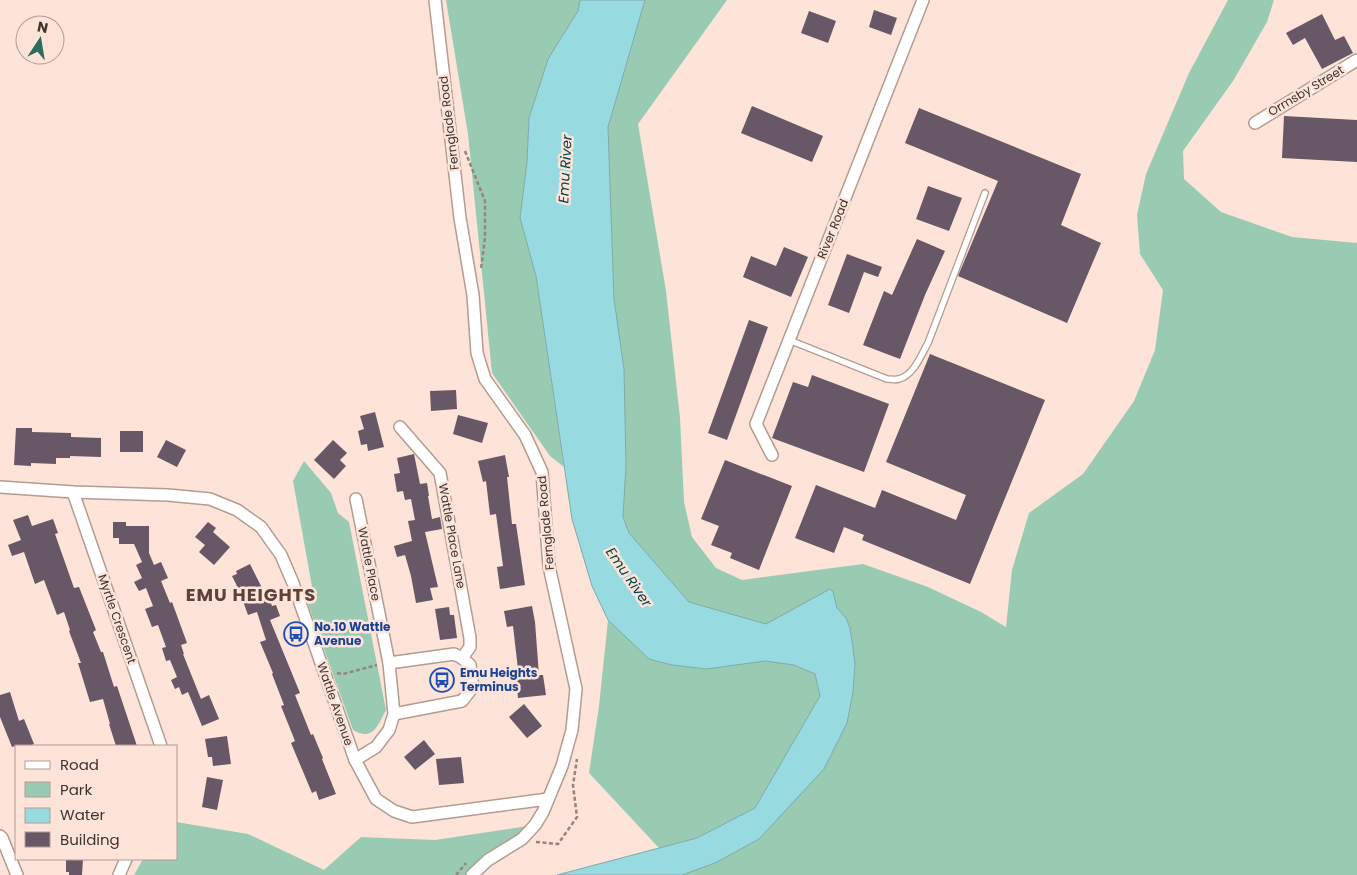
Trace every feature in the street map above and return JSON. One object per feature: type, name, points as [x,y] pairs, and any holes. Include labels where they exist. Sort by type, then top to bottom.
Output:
[{"type":"street","name":"Fernglade Road","points":[[435,0],[460,218],[473,294],[477,353],[485,379],[525,435],[542,472],[549,566],[576,689],[572,730],[562,766],[536,825],[522,839],[488,860],[472,875]]},
{"type":"street","name":"River Road","points":[[772,455],[756,424],[923,0]]},
{"type":"street","name":"Ormsby Street","points":[[1255,122],[1357,60]]},
{"type":"street","name":"Wattle Place Lane","points":[[400,426],[440,473],[470,638],[470,647],[462,658]]},
{"type":"street","name":"Wattle Avenue","points":[[0,487],[210,498],[237,510],[261,527],[281,555],[293,583],[355,760],[376,799],[394,811],[412,818],[548,800]]},
{"type":"street","name":"Myrtle Crescent","points":[[73,492],[161,745]]},
{"type":"street","name":"Wattle Place","points":[[355,760],[376,747],[389,730],[394,714],[389,663],[356,499]]},
{"type":"street","points":[[389,663],[454,654],[470,665],[473,686],[462,701],[394,714]]},
{"type":"street","points":[[0,836],[17,875]]},
{"type":"street","points":[[119,875],[126,860]]},
{"type":"lane","points":[[789,340],[887,379],[902,378],[918,362],[928,343],[985,193]]},
{"type":"path","points":[[464,148],[485,201],[485,238],[480,277]]},
{"type":"path","points":[[351,672],[370,666]]},
{"type":"path","points":[[522,839],[558,844],[564,837],[577,817],[573,785],[577,758]]},
{"type":"path","points":[[456,875],[471,859]]},
{"type":"green space","points":[[446,0],[580,0],[578,11],[548,59],[529,118],[527,162],[520,218],[536,276],[564,467],[550,456],[492,373],[468,134]]},
{"type":"green space","points":[[645,0],[727,0],[638,124],[666,291],[680,418],[684,502],[692,537],[716,568],[742,580],[863,564],[928,587],[981,612],[1006,627],[1012,570],[1029,513],[1083,474],[1134,401],[1155,350],[1163,290],[1140,254],[1137,215],[1146,174],[1189,73],[1228,0],[1274,0],[1267,22],[1233,81],[1183,151],[1184,179],[1221,212],[1292,237],[1357,243],[1357,875],[682,875],[715,863],[759,839],[847,723],[853,692],[855,664],[850,628],[846,618],[837,608],[833,592],[830,589],[766,625],[689,602],[629,533],[623,517],[626,466],[624,369],[614,299],[608,127]]},
{"type":"green space","points":[[304,461],[331,493],[338,513],[349,522],[386,710],[377,726],[370,733],[365,734],[353,730],[308,604],[315,603],[293,481]]},
{"type":"green space","points":[[608,620],[649,659],[672,665],[707,669],[764,661],[794,665],[815,674],[820,696],[755,808],[697,838],[659,848],[589,773],[599,706]]},
{"type":"green space","points":[[178,822],[248,834],[324,870],[361,837],[435,840],[535,825],[472,875],[134,875],[142,860],[178,860]]},
{"type":"water","name":"Emu River","points":[[580,0],[645,0],[608,127],[614,299],[624,369],[626,466],[623,517],[629,533],[689,602],[766,624],[830,589],[833,592],[837,608],[846,618],[850,628],[855,664],[853,692],[847,723],[824,769],[759,839],[715,863],[682,875],[557,875],[697,838],[755,808],[820,696],[815,674],[794,665],[765,661],[707,669],[672,665],[649,659],[608,620],[592,586],[572,519],[536,276],[520,218],[527,162],[529,118],[548,59],[578,11]]},
{"type":"building","points":[[874,10],[897,18],[891,35],[869,27]]},
{"type":"building","points":[[809,11],[836,21],[828,43],[801,33]]},
{"type":"building","points":[[1322,14],[1335,40],[1344,36],[1353,53],[1322,69],[1305,38],[1293,45],[1286,33]]},
{"type":"building","points":[[752,106],[823,136],[812,162],[741,133]]},
{"type":"building","points":[[919,108],[1081,174],[1061,225],[1101,243],[1067,323],[958,276],[998,181],[905,143]]},
{"type":"building","points":[[1284,116],[1357,120],[1357,162],[1282,158]]},
{"type":"building","points":[[928,186],[962,198],[949,231],[916,219]]},
{"type":"building","points":[[917,239],[945,251],[925,295],[900,359],[863,345],[884,291],[892,295]]},
{"type":"building","points":[[784,247],[808,257],[791,297],[743,277],[751,256],[776,266]]},
{"type":"building","points":[[847,254],[882,267],[878,277],[864,272],[849,313],[828,305]]},
{"type":"building","points":[[749,320],[768,327],[727,440],[708,433]]},
{"type":"building","points":[[930,354],[1045,400],[970,584],[862,540],[864,535],[844,527],[834,553],[795,538],[816,485],[875,508],[882,490],[956,520],[966,495],[886,462]]},
{"type":"building","points":[[812,375],[889,404],[864,472],[772,438],[793,382],[808,387]]},
{"type":"building","points":[[456,390],[457,409],[431,411],[430,391]]},
{"type":"building","points":[[375,412],[384,447],[368,451],[367,444],[361,445],[358,431],[364,429],[360,416]]},
{"type":"building","points":[[458,415],[488,423],[482,443],[453,434]]},
{"type":"building","points":[[16,428],[32,428],[32,432],[71,433],[71,437],[101,438],[101,457],[70,456],[70,458],[56,458],[56,464],[31,463],[31,466],[14,465]]},
{"type":"building","points":[[120,431],[143,431],[143,452],[120,452]]},
{"type":"building","points":[[166,440],[186,450],[177,467],[157,457]]},
{"type":"building","points":[[333,440],[347,453],[340,460],[346,466],[334,479],[314,460]]},
{"type":"building","points":[[414,454],[420,484],[427,483],[432,519],[440,517],[442,529],[425,532],[438,587],[430,588],[433,600],[416,603],[405,555],[397,557],[394,546],[412,541],[408,521],[415,520],[411,499],[405,500],[403,491],[397,492],[394,474],[400,473],[397,458]]},
{"type":"building","points":[[505,455],[509,477],[507,477],[512,524],[516,524],[525,585],[500,589],[497,567],[503,566],[496,514],[490,515],[486,481],[483,482],[478,461]]},
{"type":"building","points":[[725,460],[792,486],[759,570],[730,558],[732,553],[711,545],[719,526],[701,519]]},
{"type":"building","points":[[28,515],[32,526],[53,519],[58,533],[55,534],[74,588],[79,587],[96,630],[93,632],[101,652],[103,652],[114,687],[117,686],[137,745],[116,745],[103,699],[90,702],[78,663],[81,663],[64,612],[57,615],[44,580],[35,584],[24,552],[12,556],[8,545],[21,540],[13,520]]},
{"type":"building","points":[[113,522],[126,522],[126,526],[149,526],[149,553],[154,565],[161,562],[168,578],[161,581],[170,603],[172,602],[187,643],[181,645],[183,654],[201,699],[209,695],[219,719],[202,726],[188,692],[182,695],[179,687],[175,689],[171,680],[177,677],[170,660],[166,661],[162,648],[166,647],[158,625],[152,627],[145,609],[153,606],[146,588],[139,591],[134,582],[142,578],[136,565],[142,562],[134,544],[119,544],[119,538],[113,538]]},
{"type":"building","points":[[208,522],[216,528],[213,532],[230,547],[214,565],[199,552],[205,545],[195,537]]},
{"type":"building","points":[[250,564],[264,592],[267,591],[272,606],[276,605],[280,616],[270,620],[300,693],[295,695],[311,735],[313,734],[323,758],[336,794],[319,800],[316,791],[312,793],[291,743],[295,741],[281,706],[284,705],[260,642],[266,640],[257,612],[248,615],[232,576],[237,574],[236,571]]},
{"type":"building","points":[[532,606],[539,675],[543,675],[546,695],[518,698],[516,679],[519,678],[513,626],[507,627],[504,611]]},
{"type":"building","points":[[449,607],[450,615],[454,615],[457,638],[440,640],[435,609]]},
{"type":"building","points":[[10,692],[19,721],[24,719],[34,744],[15,745],[12,747],[0,717],[0,695]]},
{"type":"building","points":[[524,704],[542,726],[527,738],[509,717]]},
{"type":"building","points":[[227,736],[231,764],[213,766],[212,757],[208,757],[205,739]]},
{"type":"building","points":[[424,740],[435,754],[415,770],[404,757]]},
{"type":"building","points":[[461,757],[464,783],[439,785],[436,759]]},
{"type":"building","points":[[207,777],[223,780],[217,810],[202,807]]},
{"type":"building","points":[[66,860],[83,860],[82,875],[69,875],[69,872],[66,872]]},
{"type":"place","name":"No.10 Wattle Avenue","points":[[296,634]]},
{"type":"place","name":"Emu Heights Terminus","points":[[442,680]]},
{"type":"district","name":"EMU HEIGHTS","points":[[251,595]]}]
